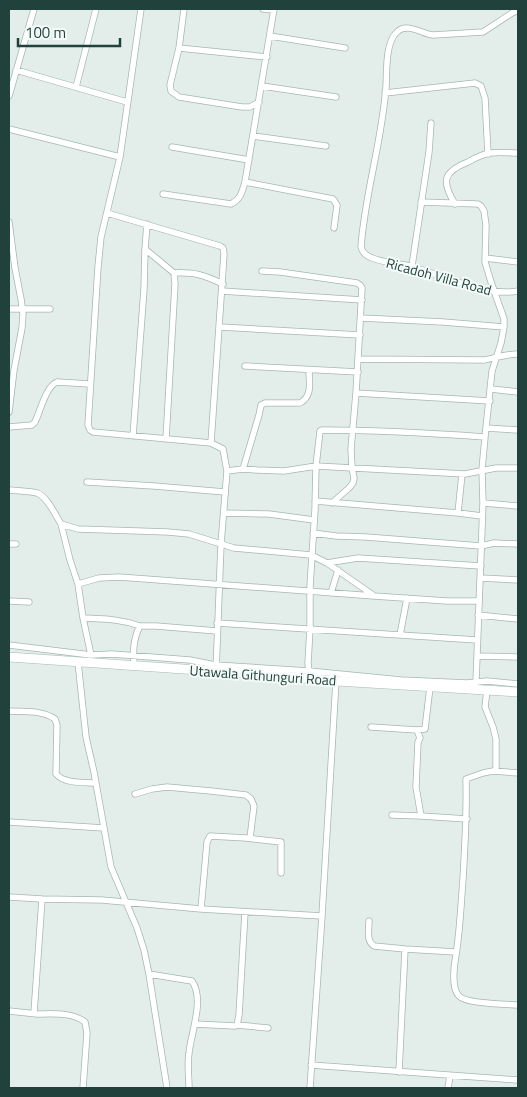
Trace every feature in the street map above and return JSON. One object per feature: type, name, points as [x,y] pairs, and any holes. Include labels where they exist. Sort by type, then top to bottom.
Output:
[{"type":"street","points":[[9,96],[34,9]]},
{"type":"street","points":[[76,87],[96,9]]},
{"type":"street","points":[[9,645],[90,655],[102,659],[134,656],[190,660],[216,668],[221,544],[227,471],[224,449],[211,442],[93,432],[88,425],[98,267],[103,224],[120,157],[141,9]]},
{"type":"street","points":[[184,9],[179,48],[170,85],[171,92],[179,97],[242,107],[250,107],[259,102]]},
{"type":"street","points":[[162,194],[231,204],[241,196],[249,160],[274,9],[263,9]]},
{"type":"street","points":[[488,154],[485,98],[481,86],[475,84],[385,93],[390,44],[396,33],[402,28],[410,28],[426,35],[483,32],[518,10]]},
{"type":"street","points":[[270,36],[345,48]]},
{"type":"street","points":[[179,48],[267,57]]},
{"type":"street","points":[[16,70],[127,102]]},
{"type":"street","points":[[262,86],[336,97]]},
{"type":"street","name":"Ricadoh Villa Road","points":[[385,93],[362,238],[362,251],[367,256],[412,266],[495,292],[509,293],[518,291]]},
{"type":"street","points":[[412,266],[429,152],[431,123]]},
{"type":"street","points":[[9,129],[120,157]]},
{"type":"street","points":[[253,136],[326,146]]},
{"type":"street","points":[[172,147],[249,160]]},
{"type":"street","points":[[455,204],[446,181],[450,172],[455,167],[488,154],[518,153]]},
{"type":"street","points":[[245,182],[333,199],[336,205],[334,228]]},
{"type":"street","points":[[421,202],[478,204],[481,206],[484,211],[486,225],[485,262],[490,282],[504,319],[501,344],[492,371],[482,470],[481,566],[474,686]]},
{"type":"street","points":[[107,213],[223,248],[223,284],[211,442]]},
{"type":"street","points":[[9,222],[22,309],[22,328],[11,370],[9,412]]},
{"type":"street","points":[[133,436],[147,224]]},
{"type":"street","points":[[145,249],[174,273],[190,272],[205,275],[223,284]]},
{"type":"street","points":[[485,258],[518,262]]},
{"type":"street","points":[[262,270],[357,283],[362,288],[359,359],[351,449],[354,478],[353,484],[332,503]]},
{"type":"street","points":[[166,439],[175,284],[174,273]]},
{"type":"street","points":[[222,291],[362,300]]},
{"type":"street","points":[[9,308],[50,309]]},
{"type":"street","points":[[361,318],[443,322],[504,328]]},
{"type":"street","points":[[220,327],[360,335]]},
{"type":"street","points":[[359,359],[477,360],[518,354]]},
{"type":"street","points":[[245,366],[358,372]]},
{"type":"street","points":[[243,468],[261,405],[266,403],[300,403],[304,401],[309,395],[309,370]]},
{"type":"street","points":[[9,427],[32,425],[54,383],[90,384]]},
{"type":"street","points":[[491,389],[518,392]]},
{"type":"street","points":[[356,393],[490,401]]},
{"type":"street","points":[[486,428],[518,430]]},
{"type":"street","points":[[485,438],[440,434],[322,430],[316,466],[311,555],[308,655],[310,675],[474,686],[486,681],[518,684]]},
{"type":"street","points":[[227,471],[243,468],[284,470],[316,466],[462,474],[496,468],[518,468]]},
{"type":"street","points":[[458,513],[462,474]]},
{"type":"street","points":[[87,482],[225,492]]},
{"type":"street","points":[[9,490],[36,493],[42,496],[61,524],[78,584],[90,655]]},
{"type":"street","points":[[315,501],[482,516]]},
{"type":"street","points":[[483,503],[518,506]]},
{"type":"street","points":[[224,512],[269,514],[314,520]]},
{"type":"street","points":[[61,524],[78,529],[189,534],[234,548],[311,555],[327,562],[374,596]]},
{"type":"street","points":[[313,533],[481,546],[494,543],[518,544]]},
{"type":"street","points":[[9,544],[16,544]]},
{"type":"street","points":[[327,562],[358,558],[481,566]]},
{"type":"street","points":[[331,593],[338,570]]},
{"type":"street","points":[[78,584],[99,578],[119,577],[447,601],[479,601]]},
{"type":"street","points":[[480,578],[518,580]]},
{"type":"street","points":[[400,635],[407,598]]},
{"type":"street","points":[[9,601],[29,602]]},
{"type":"street","points":[[478,615],[518,619]]},
{"type":"street","points":[[83,618],[126,621],[140,626],[217,631]]},
{"type":"street","points":[[217,622],[477,640]]},
{"type":"street","points":[[134,666],[134,640],[140,626]]},
{"type":"street","points":[[477,656],[518,658]]},
{"type":"street","name":"Utawala Githunguri Road","points":[[9,657],[78,662],[102,659],[134,666],[216,668],[310,675],[336,681],[430,686],[474,686],[487,690],[518,692]]},
{"type":"street","points":[[78,662],[86,737],[111,867],[140,936],[149,974],[167,1088]]},
{"type":"street","points":[[310,1088],[336,681]]},
{"type":"street","points":[[371,727],[424,729],[430,686]]},
{"type":"street","points":[[487,690],[485,707],[494,728],[496,739],[496,771]]},
{"type":"street","points":[[9,711],[38,713],[55,718],[57,725],[56,774],[60,778],[68,780],[96,783]]},
{"type":"street","points":[[417,730],[420,738],[418,742],[416,787],[421,816]]},
{"type":"street","points":[[518,773],[496,771],[466,779],[467,819],[461,915],[454,964],[456,993],[460,998],[468,1001],[518,1005]]},
{"type":"street","points":[[135,794],[152,789],[167,788],[246,795],[251,799],[254,806],[250,838]]},
{"type":"street","points":[[392,816],[467,819]]},
{"type":"street","points":[[9,822],[104,828]]},
{"type":"street","points":[[202,909],[207,842],[210,836],[281,842],[281,873]]},
{"type":"street","points":[[9,897],[102,900],[202,909],[322,916]]},
{"type":"street","points":[[34,1013],[42,899]]},
{"type":"street","points":[[237,1025],[245,912]]},
{"type":"street","points":[[370,921],[369,941],[374,946],[406,950],[456,952]]},
{"type":"street","points":[[399,1072],[406,950]]},
{"type":"street","points":[[149,974],[192,981],[197,989],[195,1024],[188,1056],[189,1088]]},
{"type":"street","points":[[9,1010],[70,1015],[80,1018],[85,1022],[87,1033],[83,1088]]},
{"type":"street","points":[[195,1024],[268,1028]]},
{"type":"street","points":[[311,1065],[518,1080]]},
{"type":"street","points":[[448,1088],[450,1076]]}]
